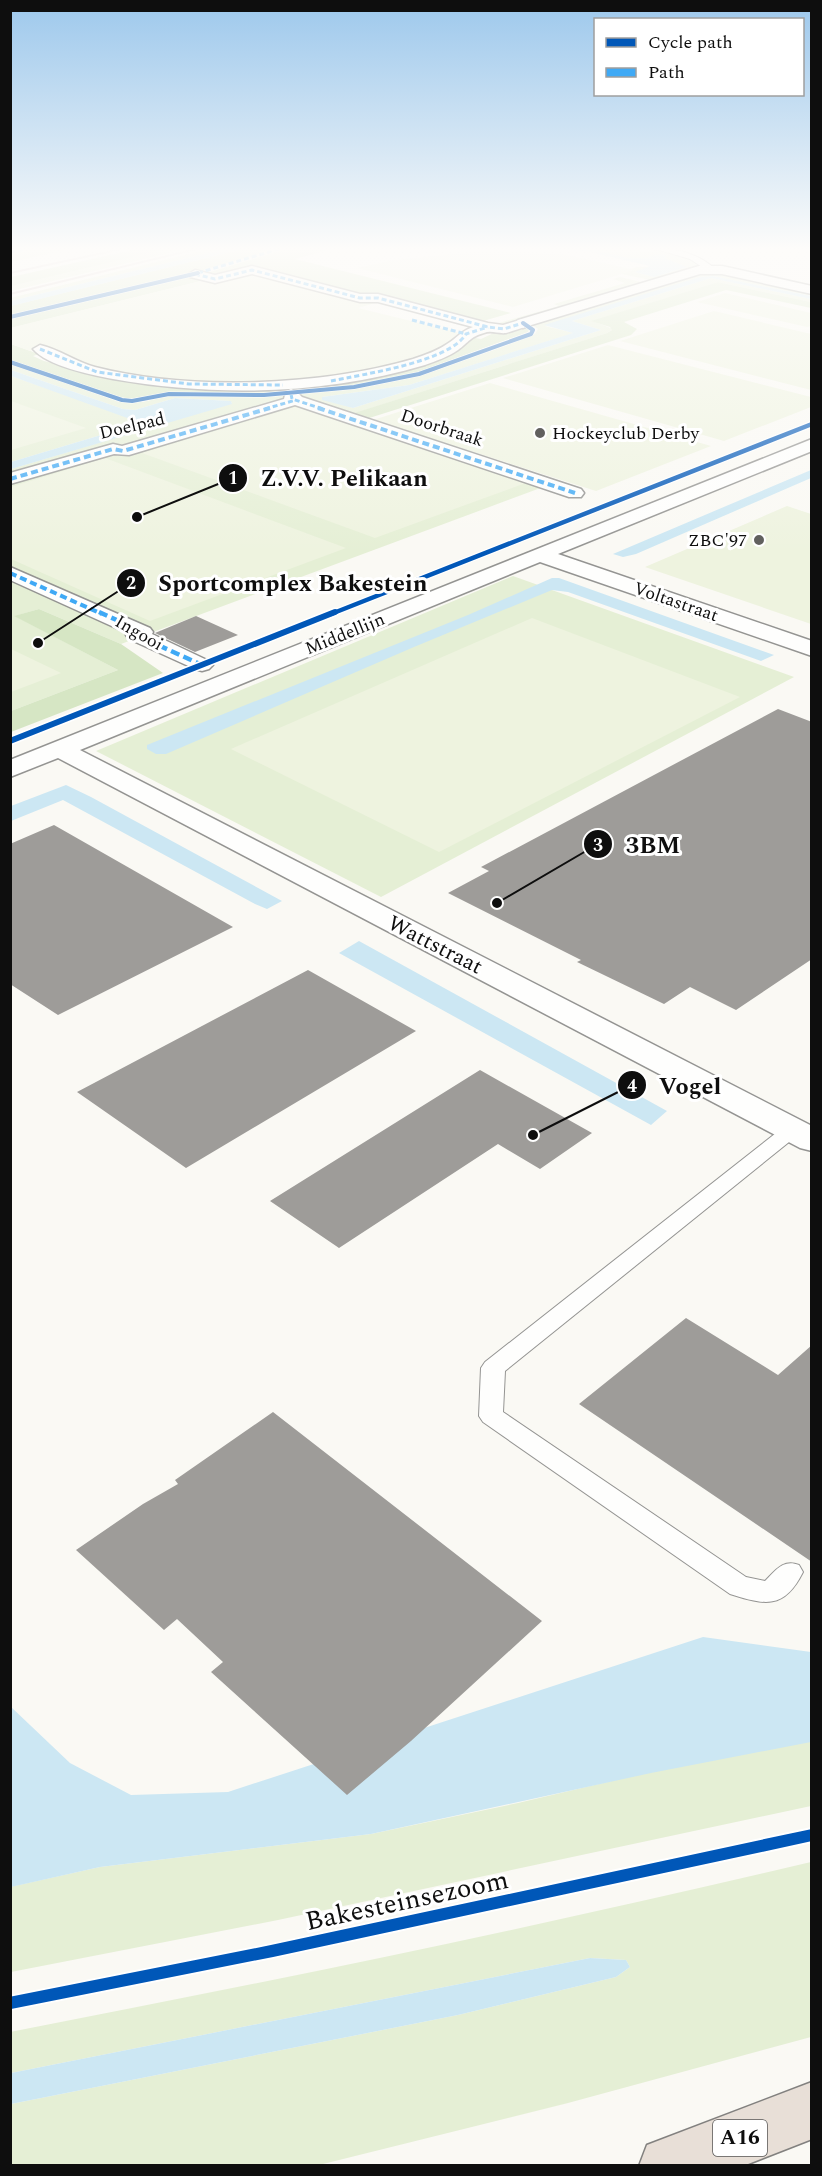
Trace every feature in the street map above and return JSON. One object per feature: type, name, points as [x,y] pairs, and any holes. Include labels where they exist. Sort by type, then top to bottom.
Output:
[{"type":"highway","name":"A16","points":[[668,2166],[812,2110]]},
{"type":"street","points":[[41,350],[97,372],[189,384],[257,386],[340,380],[416,363],[447,350]]},
{"type":"street","name":"Doelpad","points":[[10,479],[112,449],[123,451],[294,397]]},
{"type":"street","name":"Doorbraak","points":[[294,397],[575,493]]},
{"type":"street","name":"Middellijn","points":[[10,769],[812,444]]},
{"type":"street","name":"Voltastraat","points":[[540,555],[812,650]]},
{"type":"street","name":"Ingooi","points":[[10,573],[143,632],[136,635],[202,665]]},
{"type":"street","name":"Wattstraat","points":[[59,749],[802,1135]]},
{"type":"lane","points":[[790,1572],[770,1593],[739,1586],[490,1416],[493,1368],[802,1135]]},
{"type":"green space","points":[[11,350],[27,350],[39,354],[33,356],[44,361],[123,380],[326,385],[381,377],[426,363],[449,350],[480,350],[412,374],[355,385],[267,394],[177,392],[127,399],[11,360]]},
{"type":"green space","points":[[50,350],[435,350],[395,365],[357,375],[277,383],[199,381],[121,373],[81,364]]},
{"type":"green space","points":[[493,350],[521,350],[409,385],[322,397],[353,408],[539,350],[555,350],[349,415],[554,483],[121,644],[39,609],[15,616],[118,670],[11,711],[11,469],[232,403],[230,401],[175,398],[135,410],[123,409],[11,370],[11,364],[119,402],[143,402],[172,395],[283,396],[376,385],[426,374]]},
{"type":"green space","points":[[555,350],[585,350],[363,420],[348,415]]},
{"type":"green space","name":"Hockeyclub Derby","points":[[594,350],[626,350],[811,397],[811,407],[724,441],[503,378]]},
{"type":"green space","points":[[653,350],[811,350],[811,390]]},
{"type":"green space","points":[[11,376],[140,421],[141,423],[11,462]]},
{"type":"green space","name":"Hockeyclub Derby","points":[[490,383],[711,446],[596,491],[373,420]]},
{"type":"green space","points":[[11,401],[86,428],[11,450]]},
{"type":"green space","points":[[298,406],[531,481],[375,538],[142,453]]},
{"type":"green space","points":[[105,458],[346,548],[150,621],[11,559],[11,487]]},
{"type":"green space","name":"ZBC'97","points":[[787,506],[811,514],[811,624],[645,567]]},
{"type":"green space","points":[[513,576],[794,677],[381,897],[96,751]]},
{"type":"green space","points":[[39,609],[121,644],[163,673],[11,732],[11,711],[118,670],[14,616]]},
{"type":"green space","points":[[532,618],[740,697],[439,852],[231,749]]},
{"type":"green space","points":[[11,649],[61,673],[11,692]]},
{"type":"green space","points":[[811,1734],[811,1806],[278,1920],[11,1972],[10,1887],[100,1867],[371,1834],[518,1803]]},
{"type":"green space","points":[[811,1862],[811,2037],[568,2103],[319,2165],[11,2165],[11,2104],[458,2015],[616,1977],[630,1967],[626,1960],[590,1958],[11,2073],[10,2032],[412,1951]]},
{"type":"water","points":[[521,350],[539,350],[353,408],[322,400],[322,397],[409,385]]},
{"type":"water","points":[[11,370],[123,409],[135,410],[175,398],[231,401],[232,404],[11,469],[11,462],[141,423],[11,376]]},
{"type":"water","points":[[811,470],[811,478],[636,554],[623,557],[613,554]]},
{"type":"water","points":[[552,578],[559,578],[774,655],[761,661],[568,592],[552,590],[166,754],[156,754],[147,749],[147,745],[468,615]]},
{"type":"water","points":[[66,785],[282,901],[267,909],[255,904],[63,800],[11,821],[11,806]]},
{"type":"water","points":[[359,941],[667,1111],[651,1125],[339,953]]},
{"type":"water","points":[[703,1637],[811,1652],[811,1742],[651,1773],[371,1834],[100,1867],[11,1887],[10,1706],[70,1763],[131,1795],[228,1792]]},
{"type":"water","points":[[590,1958],[626,1960],[630,1967],[616,1977],[458,2015],[11,2104],[11,2073]]},
{"type":"building","points":[[196,616],[238,635],[195,652],[155,633]]},
{"type":"building","points":[[778,709],[812,722],[812,959],[736,1010],[690,987],[664,1004],[577,962],[581,960],[448,893],[489,871],[481,867]]},
{"type":"building","points":[[54,825],[233,927],[58,1015],[10,984],[10,844]]},
{"type":"building","points":[[308,970],[416,1031],[186,1168],[77,1092]]},
{"type":"building","points":[[480,1070],[592,1133],[540,1169],[498,1144],[339,1248],[270,1201]]},
{"type":"building","points":[[686,1318],[778,1375],[812,1345],[812,1562],[579,1404]]},
{"type":"building","points":[[273,1412],[542,1621],[411,1741],[347,1795],[211,1672],[223,1662],[177,1619],[164,1630],[76,1550],[143,1504],[178,1484],[175,1480]]},
{"type":"marked path","points":[[41,350],[97,372],[189,384],[283,385]]},
{"type":"marked path","points":[[331,381],[415,363],[447,350]]},
{"type":"marked path","points":[[291,394],[292,399],[575,493]]},
{"type":"marked path","points":[[10,479],[113,449],[123,451],[296,400]]},
{"type":"marked path","points":[[10,573],[143,632],[136,635],[202,665]]},
{"type":"cycle path","points":[[10,362],[122,400],[132,401],[169,394],[264,395],[354,387],[419,374],[487,350]]},
{"type":"cycle path","points":[[10,741],[812,424]]},
{"type":"cycle path","name":"Bakesteinsezoom","points":[[10,2003],[272,1951],[812,1835]]},
{"type":"place","name":"Hockeyclub Derby","points":[[540,433]]},
{"type":"place","name":"Z.V.V. Pelikaan","points":[[137,517]]},
{"type":"place","name":"ZBC'97","points":[[759,540]]},
{"type":"place","name":"Sportcomplex Bakestein","points":[[38,643]]},
{"type":"place","name":"3BM","points":[[497,903]]},
{"type":"place","name":"Vogel","points":[[533,1135]]}]
